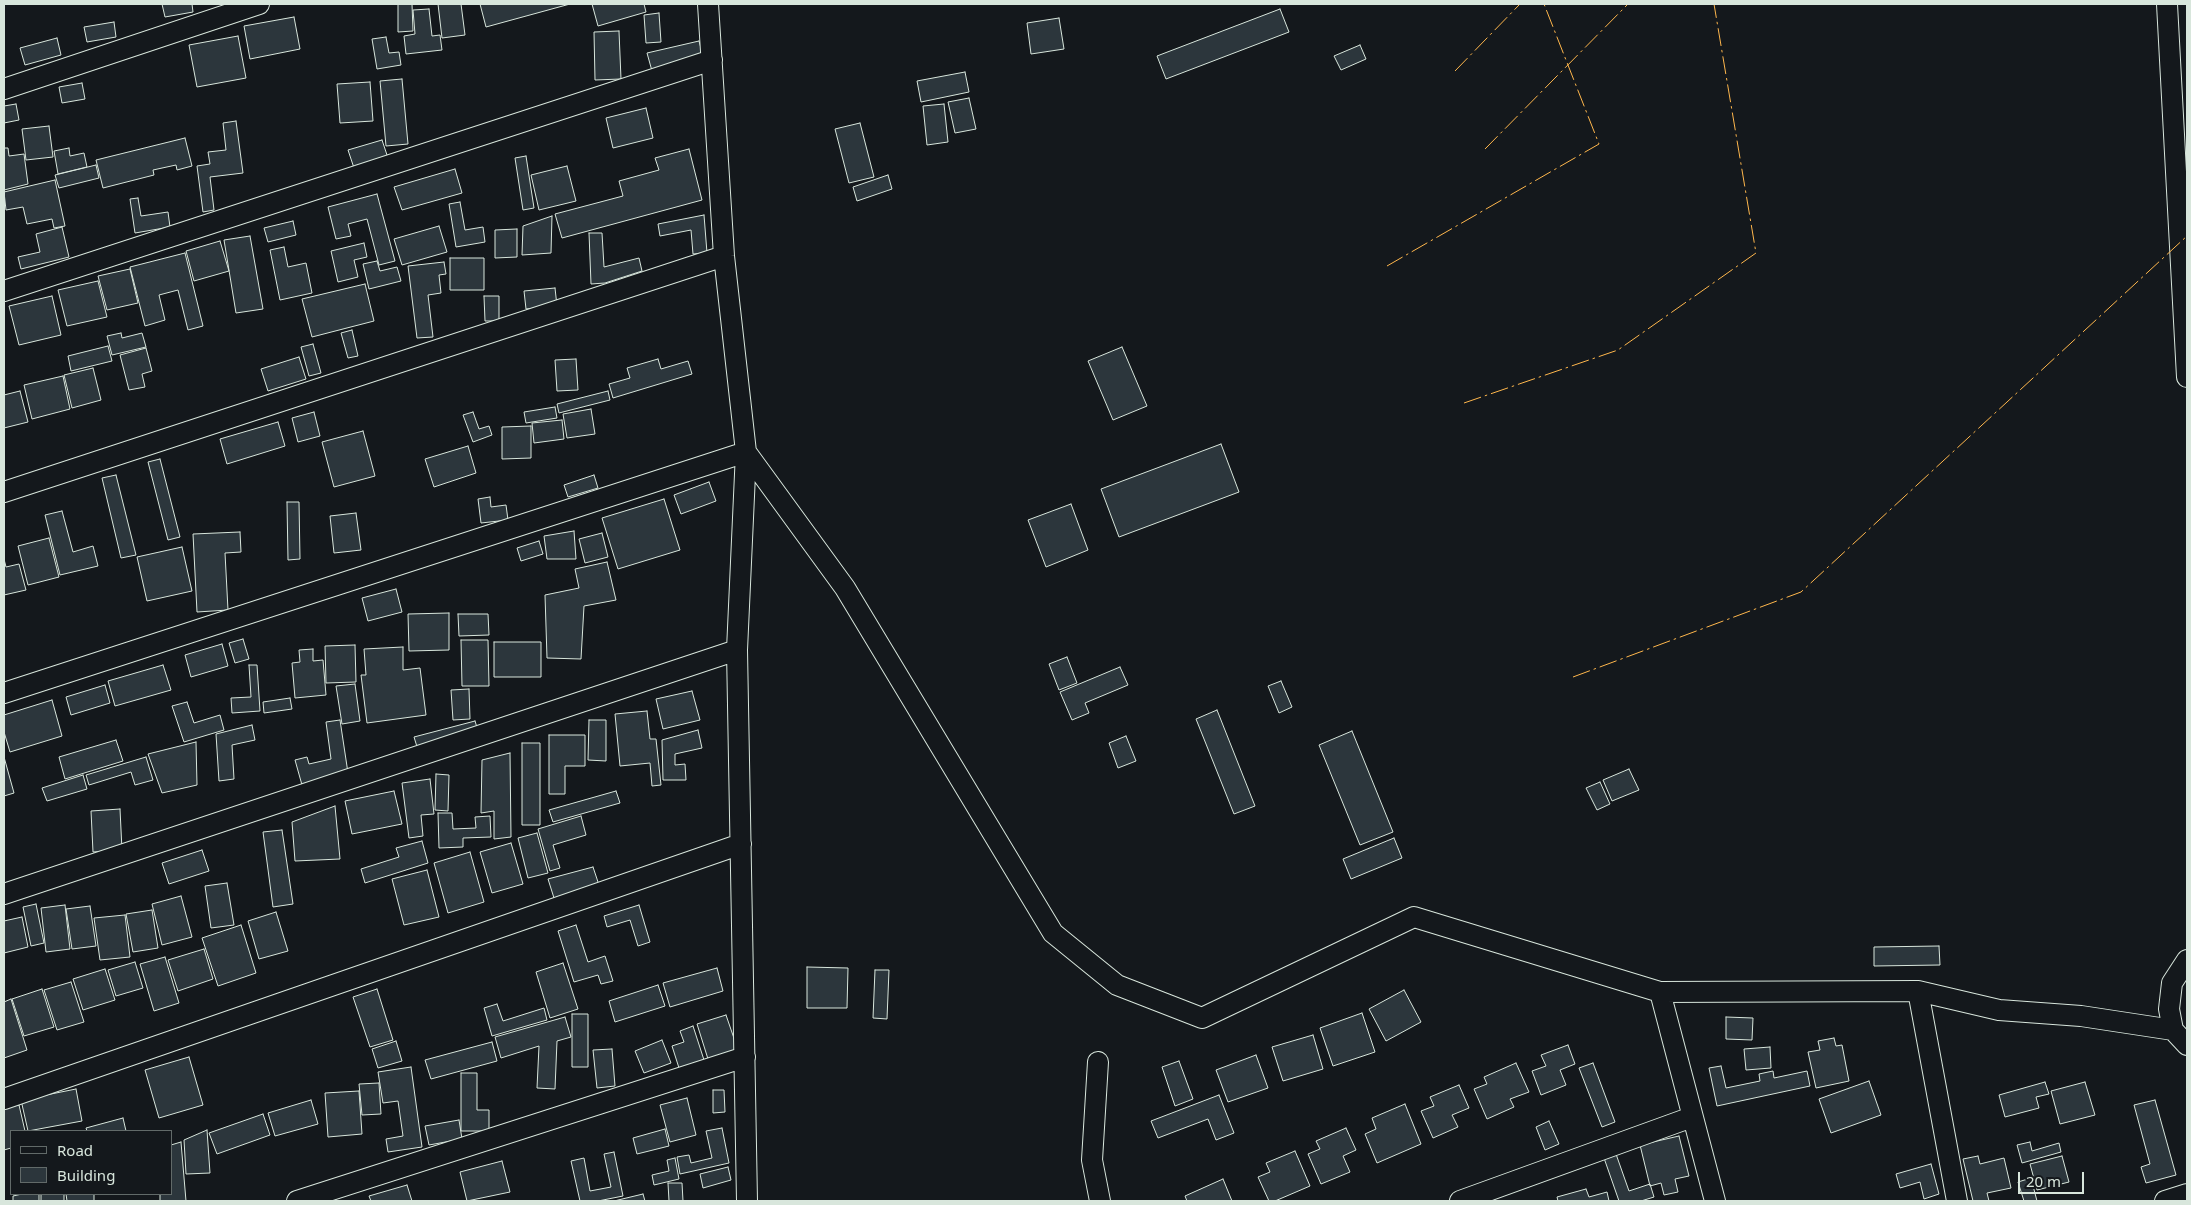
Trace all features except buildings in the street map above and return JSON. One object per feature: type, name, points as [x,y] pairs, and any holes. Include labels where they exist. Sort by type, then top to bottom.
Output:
[{"type":"street","points":[[4,89],[259,4]]},
{"type":"street","points":[[708,4],[724,256],[746,452],[737,650],[748,1201]]},
{"type":"street","points":[[2167,4],[2187,377]]},
{"type":"street","points":[[4,291],[712,60]]},
{"type":"street","points":[[4,492],[724,256]]},
{"type":"street","points":[[4,693],[746,452]]},
{"type":"street","points":[[746,452],[845,588],[1053,933],[1117,985],[1202,1018],[1414,917],[1660,992],[1918,991],[1999,1010],[2082,1016],[2173,1030]]},
{"type":"street","points":[[4,894],[737,650]]},
{"type":"street","points":[[4,1098],[741,844]]},
{"type":"street","points":[[2187,960],[2172,983],[2169,1009],[2173,1030],[2187,1045]]},
{"type":"street","points":[[1918,991],[1957,1201]]},
{"type":"street","points":[[1660,992],[1715,1201]]},
{"type":"street","points":[[296,1201],[745,1057]]},
{"type":"street","points":[[1098,1062],[1092,1160],[1100,1201]]},
{"type":"street","points":[[1460,1201],[1692,1117]]},
{"type":"street","points":[[2165,1201],[2187,1194]]},
{"type":"power","points":[[1455,71],[1520,4]]},
{"type":"power","points":[[1387,266],[1599,144],[1544,4]]},
{"type":"power","points":[[1485,149],[1628,4]]},
{"type":"power","points":[[1464,403],[1618,350],[1756,253],[1714,4]]},
{"type":"power","points":[[1573,677],[1801,592],[2187,236]]}]
